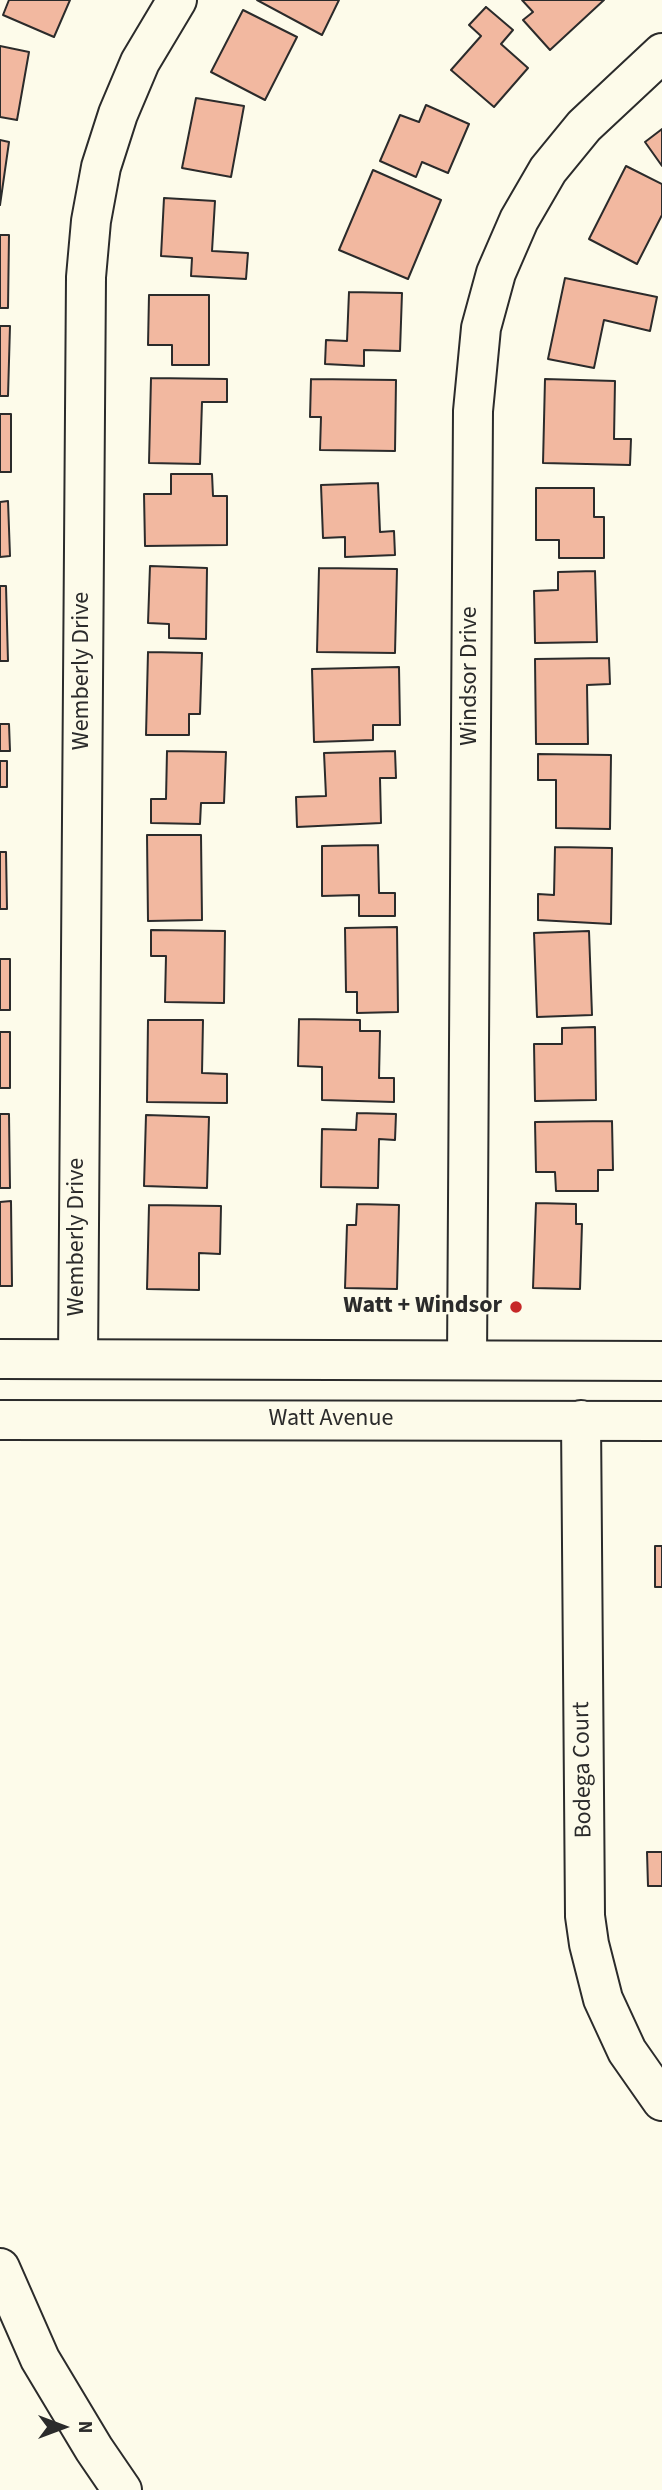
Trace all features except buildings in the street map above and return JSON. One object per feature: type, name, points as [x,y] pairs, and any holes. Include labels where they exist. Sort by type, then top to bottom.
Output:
[{"type":"street","name":"Wemberly Drive","points":[[78,1359],[86,277],[91,221],[101,167],[118,114],[140,62],[177,0]]},
{"type":"street","name":"Windsor Drive","points":[[467,1360],[473,411],[481,328],[496,273],[509,241],[548,170],[584,126],[662,53]]},
{"type":"street","points":[[0,1359],[662,1361]]},
{"type":"street","name":"Watt Avenue","points":[[0,1420],[662,1421]]},
{"type":"street","name":"Bodega Court","points":[[581,1420],[585,1916],[603,2000],[627,2051],[662,2101]]},
{"type":"street","points":[[0,2268],[40,2359],[122,2490]]},
{"type":"place","name":"Watt + Windsor","points":[[516,1307]]}]
